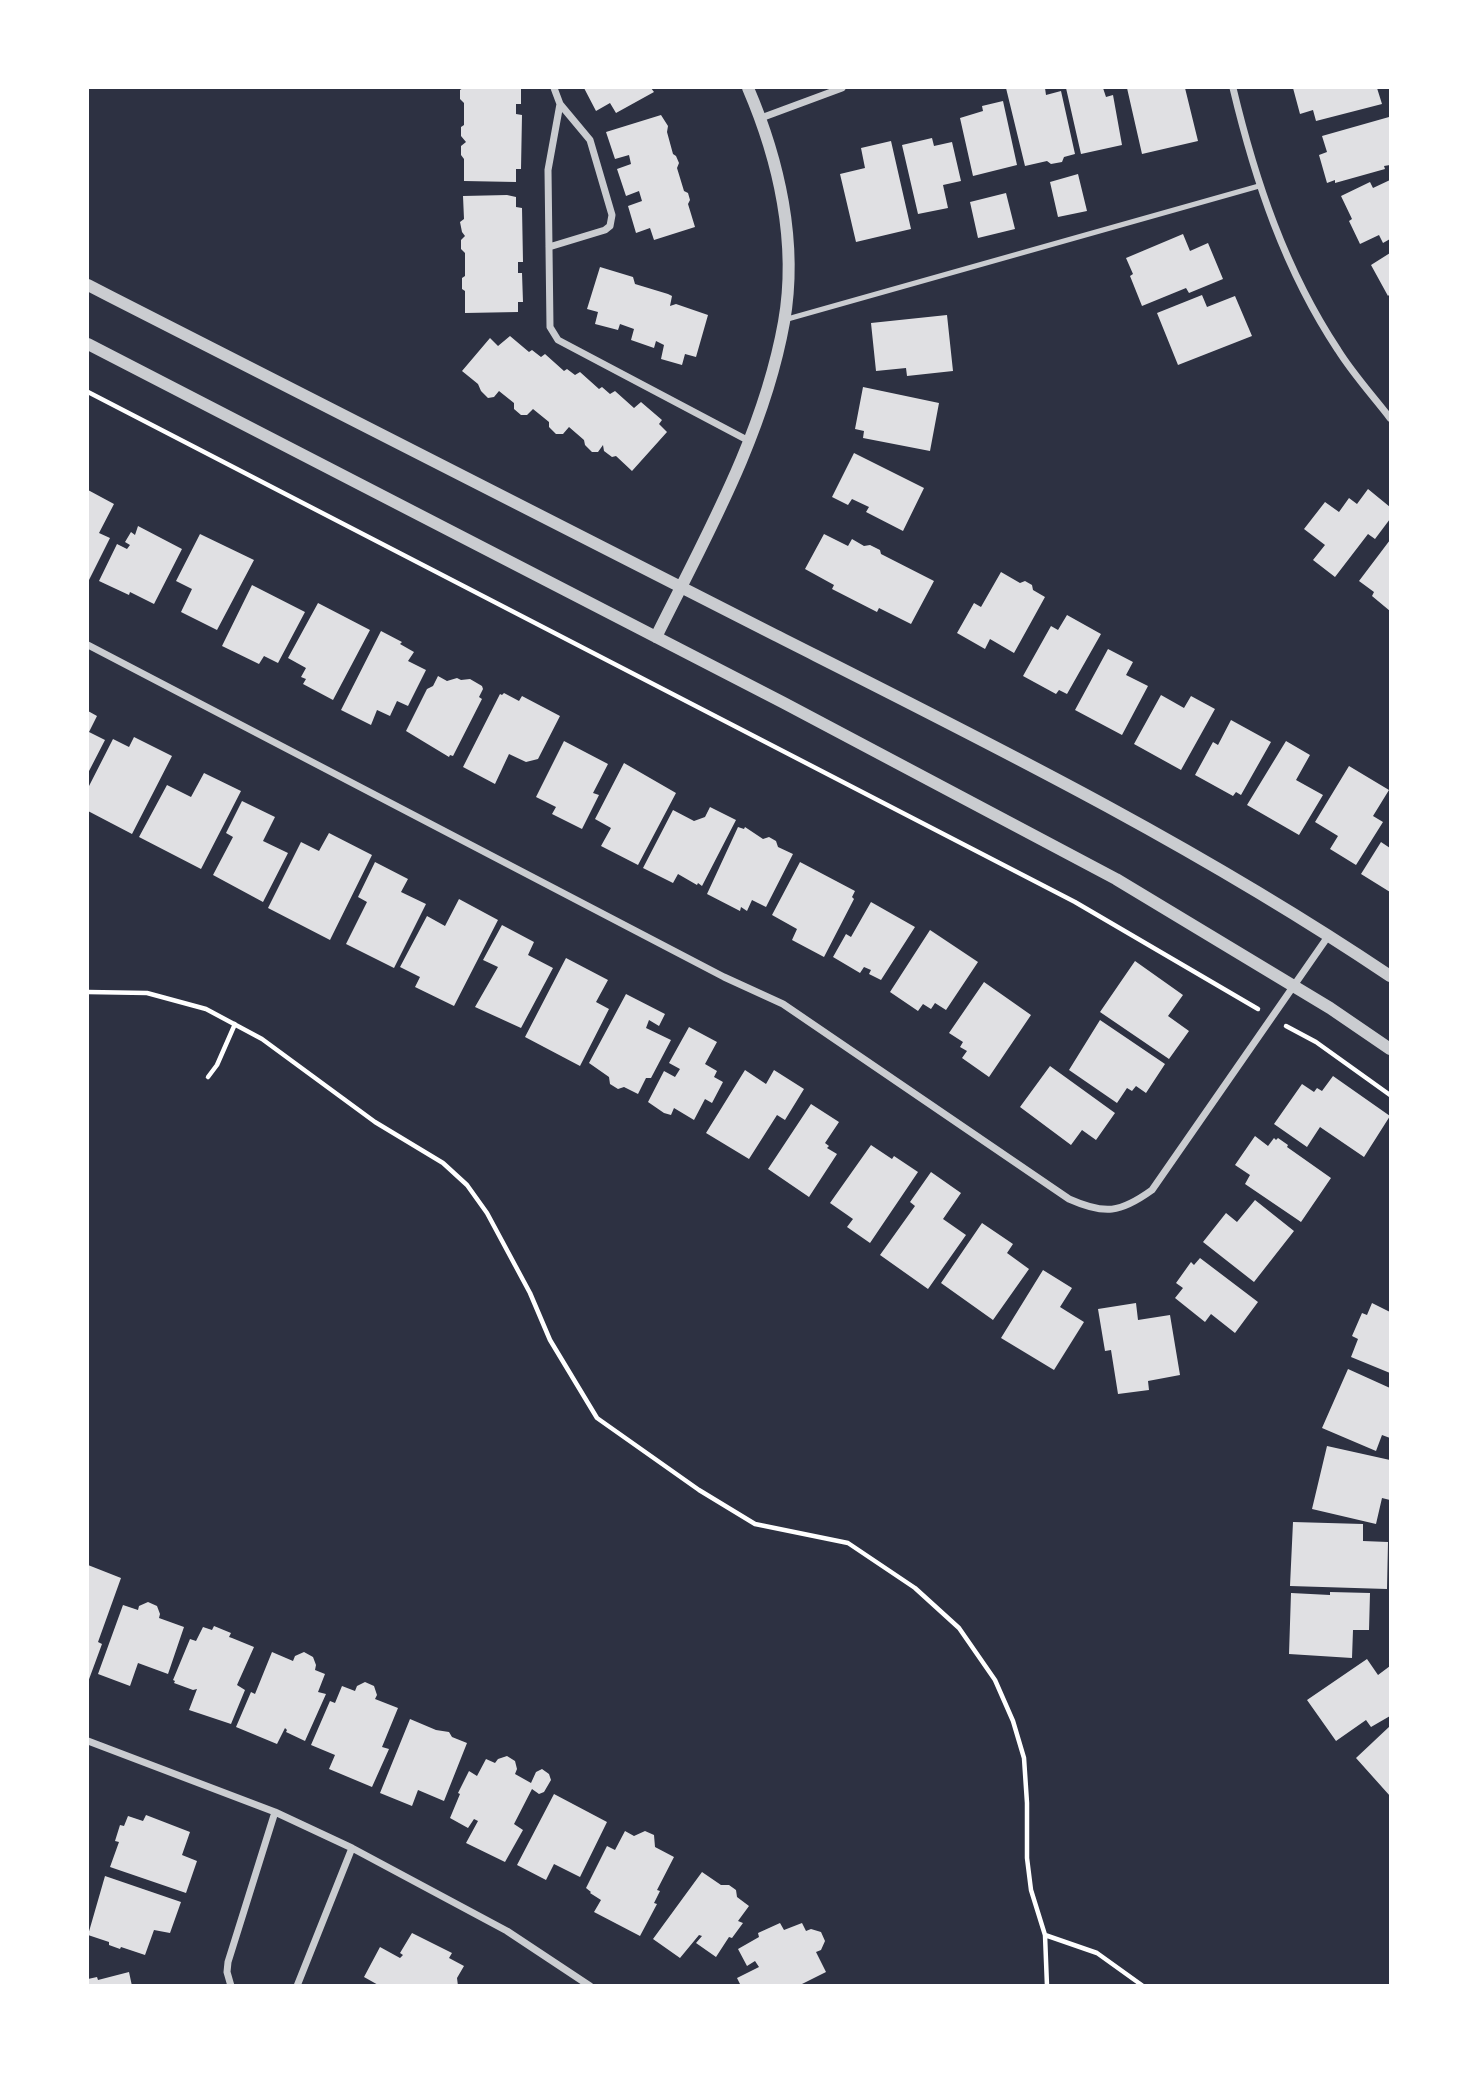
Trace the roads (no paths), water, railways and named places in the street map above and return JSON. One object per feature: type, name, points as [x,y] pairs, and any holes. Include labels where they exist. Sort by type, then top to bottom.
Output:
[{"type":"street","points":[[549,247],[605,230],[610,226],[612,215],[590,140],[560,104],[554,88]]},
{"type":"street","points":[[656,637],[749,441],[768,390],[784,320],[787,234],[784,205],[774,157],[748,88]]},
{"type":"street","points":[[761,118],[842,88]]},
{"type":"street","points":[[1233,88],[1259,186],[1278,238],[1338,350],[1391,418]]},
{"type":"street","points":[[560,104],[548,170],[551,327],[555,338],[749,441]]},
{"type":"street","points":[[88,285],[962,730],[1172,840],[1329,934],[1391,976]]},
{"type":"street","points":[[88,344],[784,703],[1116,879],[1391,1049]]},
{"type":"street","points":[[88,645],[723,977],[783,1004],[1069,1199],[1090,1209],[1111,1210],[1135,1202],[1152,1190],[1329,934]]},
{"type":"street","points":[[88,1741],[275,1812],[352,1848],[507,1931],[590,1986]]},
{"type":"street","points":[[231,1986],[227,1972],[228,1962],[275,1812]]},
{"type":"street","points":[[297,1986],[352,1848]]},
{"type":"lane","points":[[784,320],[1259,186]]}]
